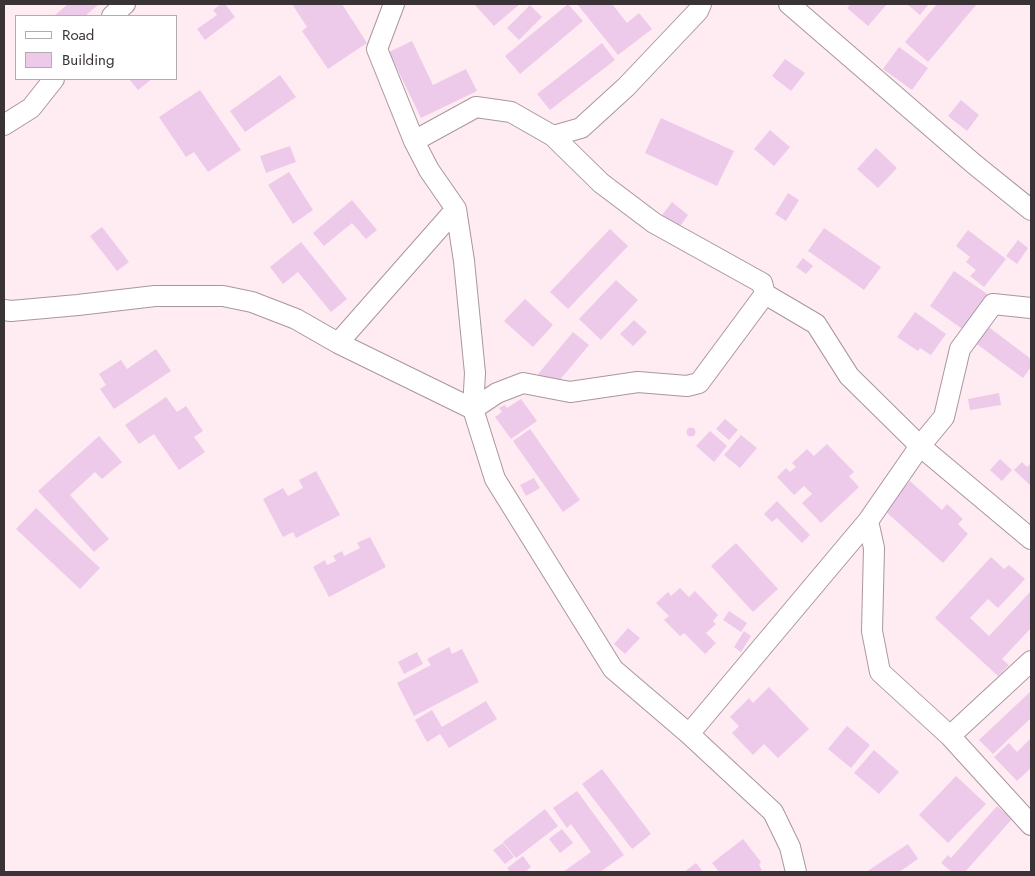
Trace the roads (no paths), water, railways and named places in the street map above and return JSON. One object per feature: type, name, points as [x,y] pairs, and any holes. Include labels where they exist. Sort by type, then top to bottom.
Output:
[{"type":"street","points":[[113,15],[125,4]]},
{"type":"street","points":[[394,4],[377,49],[414,141],[429,170],[456,209],[464,261],[475,372],[473,409],[495,479],[613,669],[689,734],[773,812],[790,847],[796,872]]},
{"type":"street","points":[[553,136],[581,128],[626,87],[698,11],[701,4]]},
{"type":"street","points":[[789,4],[952,145],[1031,210]]},
{"type":"street","points":[[4,125],[31,108],[53,80]]},
{"type":"street","points":[[414,141],[476,106],[510,112],[553,136],[601,184],[654,223],[762,283],[765,294],[816,324],[849,376],[920,446],[1031,539]]},
{"type":"street","points":[[338,343],[456,209]]},
{"type":"street","points":[[473,409],[497,393],[523,383],[570,392],[638,382],[686,386],[699,383],[765,294]]},
{"type":"street","points":[[4,310],[78,305],[155,296],[223,296],[252,302],[296,319],[338,343],[473,409]]},
{"type":"street","points":[[689,734],[868,521],[920,446],[944,417],[960,349],[993,304],[1031,308]]},
{"type":"street","points":[[868,521],[874,548],[872,631],[880,672],[950,736],[1031,825]]},
{"type":"street","points":[[950,736],[1031,661]]}]
